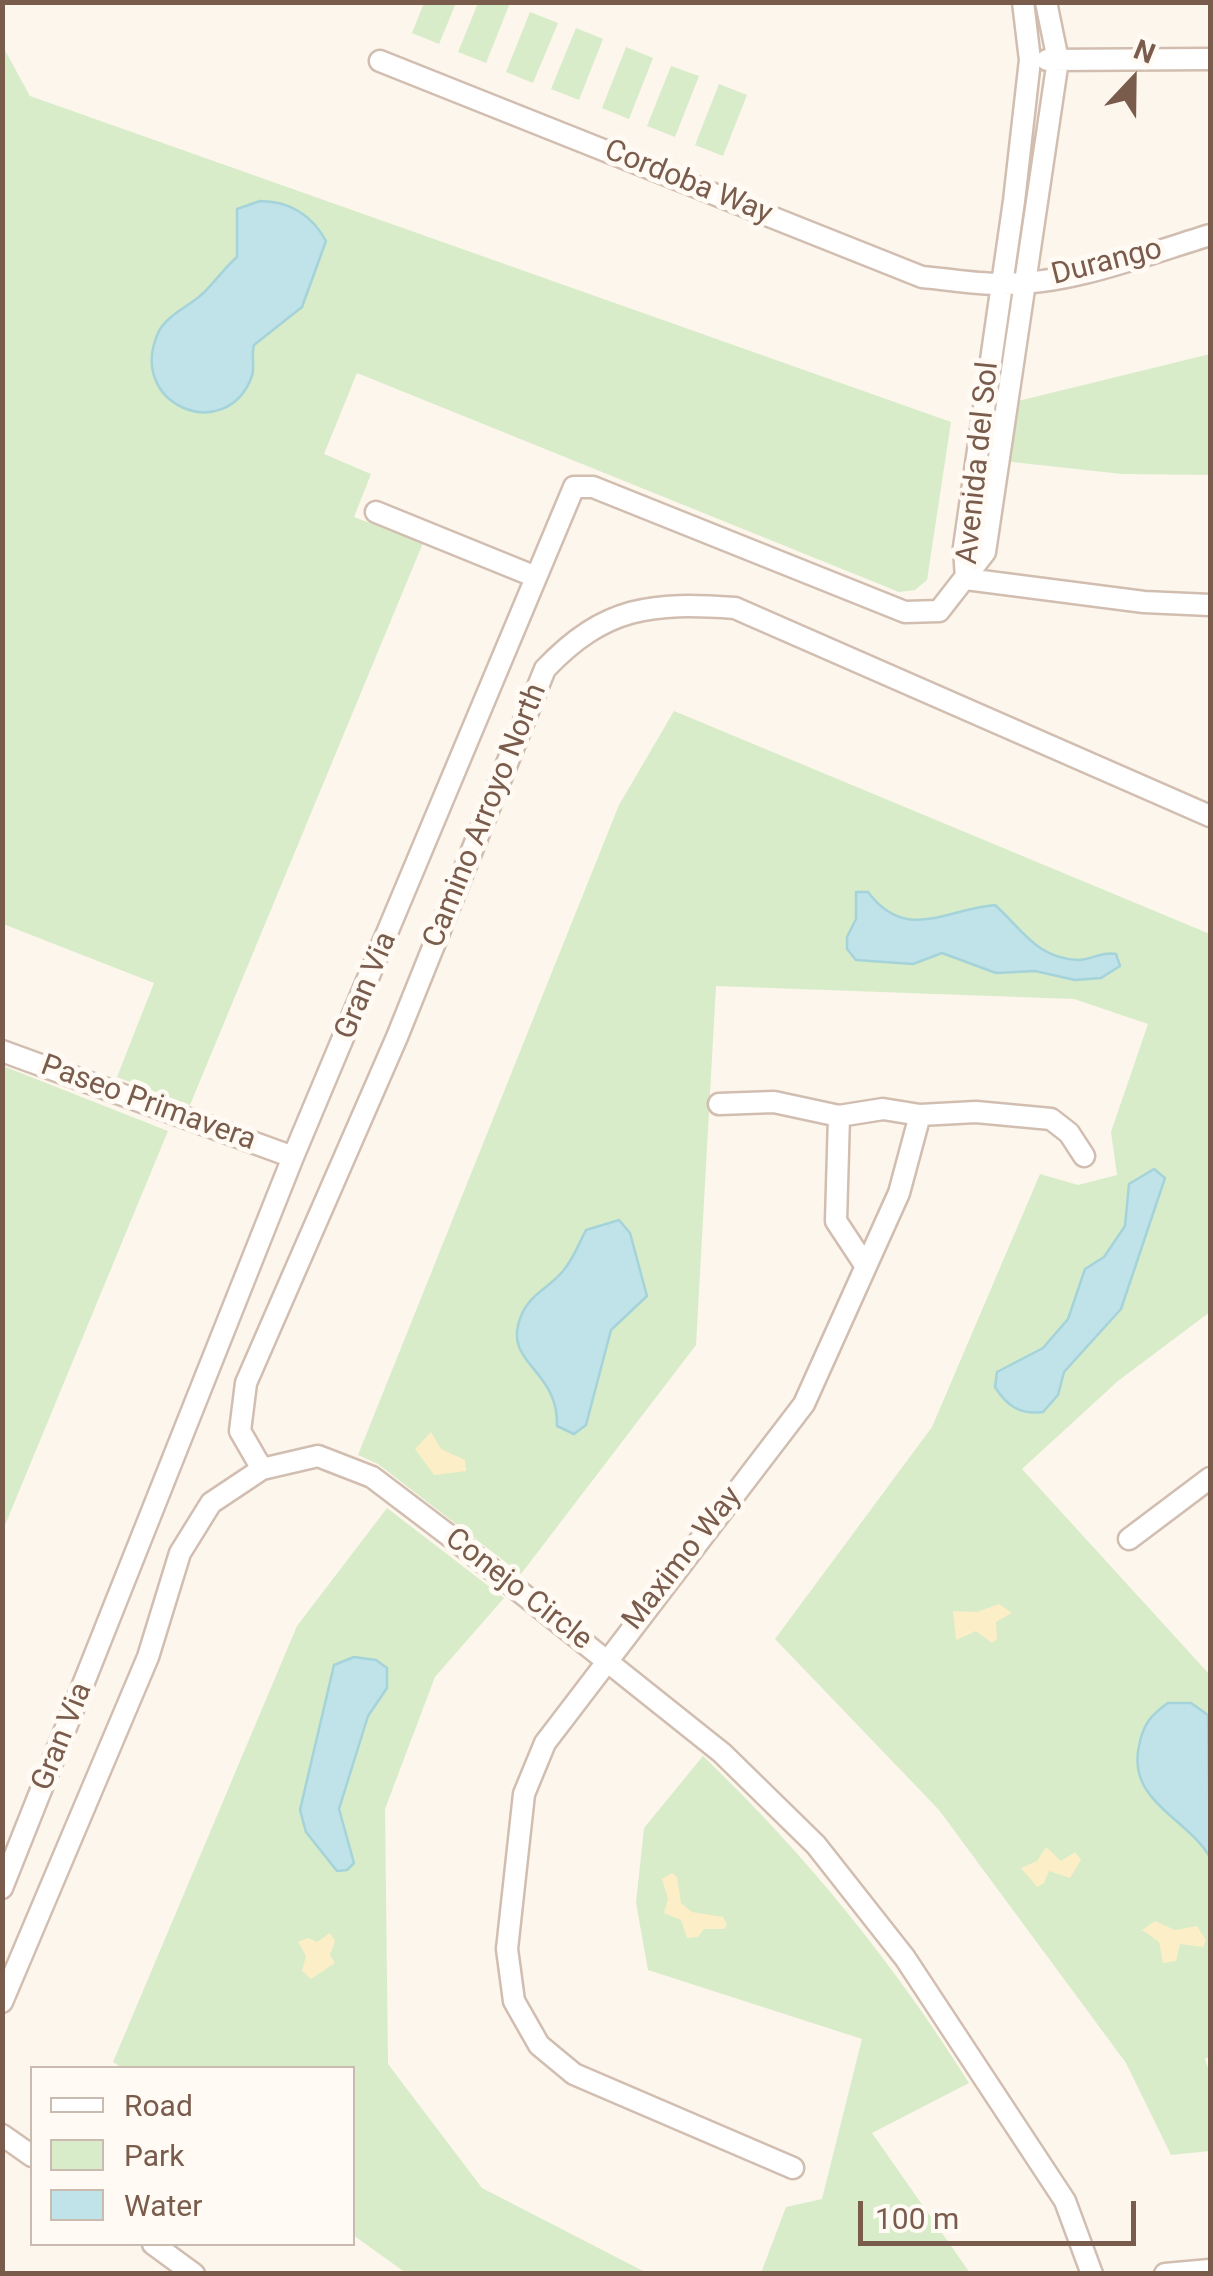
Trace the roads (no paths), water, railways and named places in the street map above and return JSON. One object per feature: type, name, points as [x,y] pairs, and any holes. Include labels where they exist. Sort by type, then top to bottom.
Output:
[{"type":"street","name":"Avenida del Sol","points":[[966,579],[964,547],[1030,60],[1023,2]]},
{"type":"street","name":"Avenida del Sol","points":[[966,579],[985,552],[1028,282],[1058,60],[1046,2]]},
{"type":"street","points":[[1030,60],[1210,58]]},
{"type":"street","name":"Cordoba Way","points":[[380,61],[922,277],[1001,284]]},
{"type":"street","name":"Durango","points":[[1001,284],[1096,270],[1210,235]]},
{"type":"street","name":"Gran Via","points":[[2,1888],[293,1157],[574,487],[593,487],[905,612],[940,612],[966,579]]},
{"type":"street","points":[[376,512],[536,577]]},
{"type":"street","points":[[966,579],[1144,602],[1210,605]]},
{"type":"street","name":"Camino Arroyo North","points":[[262,1469],[240,1431],[246,1383],[397,1037],[545,669],[570,642],[619,616],[670,603],[735,608],[1210,816]]},
{"type":"street","name":"Paseo Primavera","points":[[2,1051],[293,1157]]},
{"type":"street","points":[[718,1104],[774,1102],[840,1116],[883,1108],[920,1115],[976,1112],[1051,1119],[1069,1133],[1084,1156]]},
{"type":"street","name":"Maximo Way","points":[[794,2168],[574,2074],[539,2045],[514,2000],[506,1949],[524,1794],[545,1743],[804,1404],[899,1193],[920,1115]]},
{"type":"street","points":[[840,1116],[836,1221],[865,1265]]},
{"type":"street","name":"Conejo Circle","points":[[2,2002],[148,1657],[180,1553],[211,1502],[262,1469],[318,1456],[372,1477],[606,1659],[722,1753],[816,1845],[905,1958],[1065,2202],[1092,2274]]},
{"type":"street","points":[[1129,1539],[1210,1478]]},
{"type":"street","points":[[2,2134],[30,2155]]},
{"type":"street","points":[[156,2246],[194,2274]]},
{"type":"street","points":[[1165,2274],[1210,2270]]},
{"type":"water","points":[[260,201],[299,211],[326,241],[302,307],[254,345],[252,376],[239,397],[222,409],[202,412],[183,408],[166,396],[155,379],[152,357],[159,331],[172,316],[205,292],[237,257],[237,209]]},
{"type":"water","points":[[856,892],[868,892],[882,907],[912,920],[995,905],[1031,941],[1051,954],[1078,960],[1116,954],[1120,966],[1101,978],[1075,980],[1035,971],[996,973],[942,953],[913,964],[856,960],[847,949],[847,937],[856,919]]},
{"type":"water","points":[[1154,1169],[1165,1178],[1121,1309],[1064,1372],[1058,1395],[1043,1412],[1015,1408],[995,1387],[997,1372],[1043,1348],[1068,1319],[1085,1269],[1104,1257],[1125,1226],[1129,1184]]},
{"type":"water","points":[[619,1220],[630,1233],[647,1296],[611,1330],[586,1425],[574,1434],[557,1426],[549,1391],[524,1357],[517,1332],[525,1308],[567,1267],[586,1230]]},
{"type":"water","points":[[354,1657],[376,1660],[387,1668],[387,1688],[368,1716],[339,1809],[354,1863],[347,1870],[337,1871],[306,1832],[300,1810],[334,1665]]},
{"type":"water","points":[[1168,1703],[1191,1703],[1208,1715],[1210,1857],[1150,1795],[1142,1781],[1139,1746],[1145,1726]]}]
